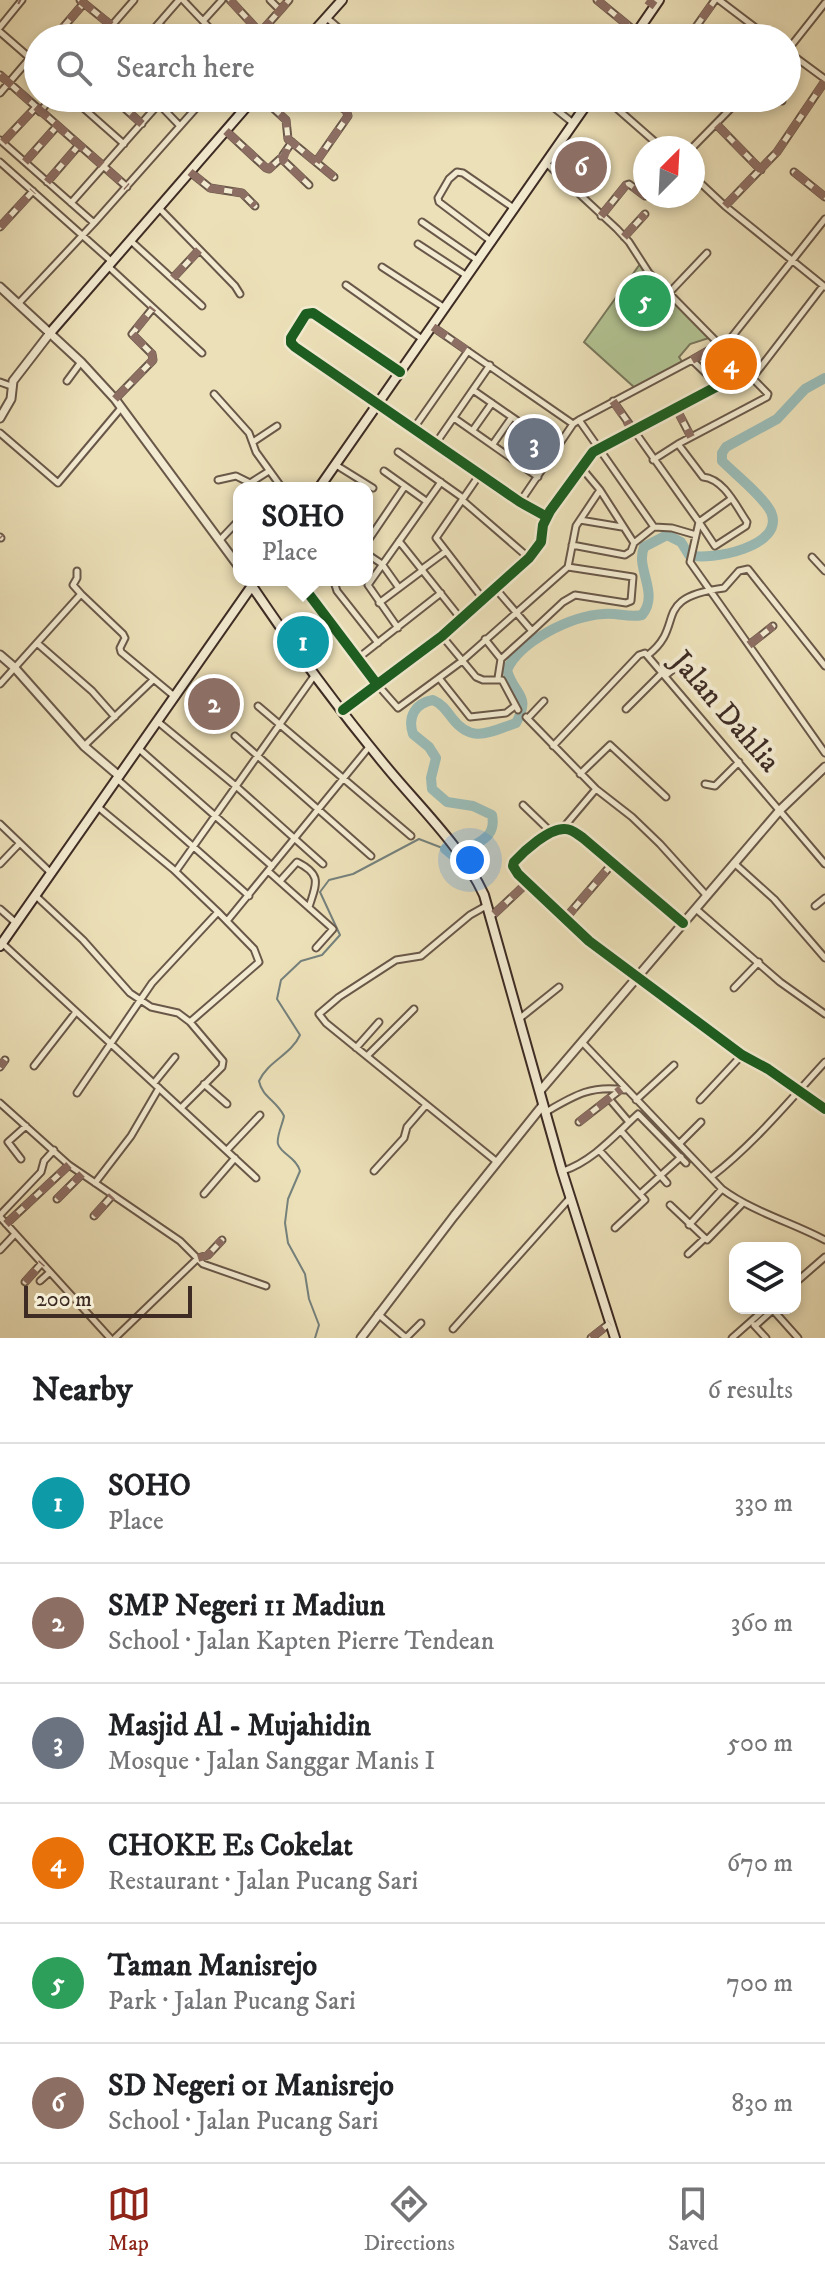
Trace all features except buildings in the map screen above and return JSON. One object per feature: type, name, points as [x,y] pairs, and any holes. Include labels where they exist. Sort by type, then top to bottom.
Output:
[{"type":"main road","points":[[320,24],[342,0]]},
{"type":"main road","points":[[641,24],[654,2]]},
{"type":"main road","points":[[50,333],[242,112]]},
{"type":"main road","points":[[323,482],[581,112]]},
{"type":"main road","points":[[1,945],[249,586]]},
{"type":"main road","points":[[255,586],[369,746],[467,863],[487,905],[562,1171],[615,1338]]},
{"type":"street","points":[[20,0],[0,29],[24,51]]},
{"type":"street","points":[[159,24],[181,0],[206,24]]},
{"type":"street","points":[[203,21],[222,0]]},
{"type":"street","points":[[230,0],[251,24]]},
{"type":"street","points":[[270,0],[280,10]]},
{"type":"street","points":[[270,24],[289,0]]},
{"type":"street","points":[[597,0],[625,24]]},
{"type":"street","points":[[699,24],[717,0],[750,24]]},
{"type":"street","points":[[114,24],[131,1]]},
{"type":"street","points":[[65,24],[82,2],[110,24]]},
{"type":"street","points":[[801,33],[825,3]]},
{"type":"street","points":[[326,17],[334,24]]},
{"type":"street","points":[[725,206],[787,139],[825,80],[801,62]]},
{"type":"street","points":[[0,93],[24,70]]},
{"type":"street","points":[[0,75],[24,97]]},
{"type":"street","points":[[36,112],[1,141],[94,223]]},
{"type":"street","points":[[40,112],[127,187]]},
{"type":"street","points":[[89,112],[124,144]]},
{"type":"street","points":[[129,112],[142,124]]},
{"type":"street","points":[[71,203],[152,112]]},
{"type":"street","points":[[167,112],[181,126]]},
{"type":"street","points":[[18,304],[193,112]]},
{"type":"street","points":[[277,112],[288,125],[286,136],[334,177]]},
{"type":"street","points":[[316,162],[348,116],[347,112]]},
{"type":"street","points":[[559,112],[573,124]]},
{"type":"street","points":[[621,112],[648,136]]},
{"type":"street","points":[[705,136],[729,112]]},
{"type":"street","points":[[717,125],[761,170]]},
{"type":"street","points":[[25,162],[57,126]]},
{"type":"street","points":[[226,131],[269,169],[292,142]]},
{"type":"street","points":[[47,182],[79,145]]},
{"type":"street","points":[[282,157],[293,172],[309,185]]},
{"type":"street","points":[[0,162],[202,353]]},
{"type":"street","points":[[546,163],[624,237],[649,273],[766,389],[767,397],[653,460]]},
{"type":"street","points":[[190,172],[210,188],[242,193],[255,206]]},
{"type":"street","points":[[492,242],[439,202],[438,198],[449,179],[457,172],[463,173],[516,209]]},
{"type":"street","points":[[794,172],[825,197]]},
{"type":"street","points":[[601,216],[626,185],[633,187]]},
{"type":"street","points":[[705,187],[825,285],[753,377]]},
{"type":"street","points":[[1,225],[33,191]]},
{"type":"street","points":[[158,208],[240,294]]},
{"type":"street","points":[[624,237],[645,214]]},
{"type":"street","points":[[520,502],[576,422],[722,346],[825,219]]},
{"type":"street","points":[[422,222],[479,262]]},
{"type":"street","points":[[130,240],[202,306]]},
{"type":"street","points":[[418,244],[468,277]]},
{"type":"street","points":[[173,278],[199,250]]},
{"type":"street","points":[[669,293],[707,253]]},
{"type":"street","points":[[382,267],[445,309]]},
{"type":"street","points":[[346,285],[423,340]]},
{"type":"street","points":[[0,287],[81,362],[122,407],[233,558]]},
{"type":"street","points":[[115,399],[153,360],[152,354],[132,334],[153,308]]},
{"type":"street","points":[[400,372],[311,312],[291,338],[293,345],[520,502],[547,517]]},
{"type":"street","points":[[433,327],[576,422],[654,527]]},
{"type":"street","points":[[0,418],[11,399],[11,386],[50,333]]},
{"type":"street","points":[[414,428],[468,351]]},
{"type":"street","points":[[692,360],[719,386]]},
{"type":"street","points":[[67,381],[81,362]]},
{"type":"street","points":[[436,443],[491,365]]},
{"type":"street","points":[[343,710],[442,636],[529,558],[541,542],[547,517],[580,466],[599,449],[746,371]]},
{"type":"street","points":[[0,382],[11,386]]},
{"type":"street","points":[[473,390],[558,449]]},
{"type":"street","points":[[214,394],[249,433],[256,452],[277,482]]},
{"type":"street","points":[[613,401],[715,546],[746,526],[747,522],[715,480],[703,477],[678,444]]},
{"type":"street","points":[[473,430],[492,403]]},
{"type":"street","points":[[0,433],[58,483],[122,407]]},
{"type":"street","points":[[676,408],[691,437]]},
{"type":"street","points":[[493,444],[512,417]]},
{"type":"street","points":[[454,418],[538,477]]},
{"type":"street","points":[[253,442],[277,426]]},
{"type":"street","points":[[513,459],[532,431]]},
{"type":"street","points":[[398,452],[463,499],[529,558]]},
{"type":"street","points":[[336,465],[363,482]]},
{"type":"street","points":[[580,466],[600,490],[634,543]]},
{"type":"street","points":[[252,482],[269,471]]},
{"type":"street","points":[[384,471],[426,501]]},
{"type":"street","points":[[480,474],[437,536],[445,552],[483,600]]},
{"type":"street","points":[[218,480],[236,476],[248,482]]},
{"type":"street","points":[[373,578],[441,482]]},
{"type":"street","points":[[373,533],[405,486]]},
{"type":"street","points":[[376,683],[398,708],[462,661],[568,567],[580,520],[600,490]]},
{"type":"street","points":[[731,499],[699,522],[690,562],[825,753]]},
{"type":"street","points":[[580,520],[623,528]]},
{"type":"street","points":[[220,540],[233,526]]},
{"type":"street","points":[[572,545],[625,555],[654,527],[696,535]]},
{"type":"street","points":[[399,541],[461,619]]},
{"type":"street","points":[[379,603],[445,552]]},
{"type":"street","points":[[812,557],[825,571]]},
{"type":"street","points":[[373,558],[382,564],[399,588]]},
{"type":"street","points":[[498,678],[501,659],[563,602],[575,595],[626,603],[631,601],[633,577],[568,567]]},
{"type":"street","points":[[648,655],[661,644],[672,610],[678,602],[726,587],[739,571],[748,569],[825,666]]},
{"type":"street","points":[[77,571],[73,585],[123,634],[125,638],[121,652],[174,696]]},
{"type":"street","points":[[335,586],[378,643]]},
{"type":"street","points":[[369,586],[398,628]]},
{"type":"street","points":[[496,589],[515,614],[533,630]]},
{"type":"street","points":[[357,659],[441,593]]},
{"type":"street","points":[[0,684],[81,594]]},
{"type":"street","points":[[749,645],[773,626]]},
{"type":"street","points":[[439,678],[465,714],[472,718],[506,713],[517,708],[506,686],[498,678],[479,679],[442,636]]},
{"type":"street","points":[[485,639],[501,659]]},
{"type":"street","points":[[37,643],[92,691],[115,717]]},
{"type":"street","name":"Jalan Dahlia","points":[[553,746],[639,655],[645,653],[825,864]]},
{"type":"street","points":[[0,655],[84,746],[249,896]]},
{"type":"street","points":[[626,709],[689,656]]},
{"type":"street","points":[[176,871],[316,674]]},
{"type":"street","points":[[84,746],[154,680]]},
{"type":"street","points":[[544,701],[527,718],[580,774],[632,817],[707,896]]},
{"type":"street","points":[[258,706],[411,836]]},
{"type":"street","points":[[156,721],[237,787],[323,864]]},
{"type":"street","points":[[235,736],[371,856]]},
{"type":"street","points":[[580,774],[610,745],[666,797]]},
{"type":"street","points":[[227,921],[369,746]]},
{"type":"street","points":[[138,747],[333,929],[316,948]]},
{"type":"street","points":[[705,784],[715,786],[739,762]]},
{"type":"street","points":[[540,1091],[780,810],[825,767]]},
{"type":"street","points":[[596,789],[563,828],[551,832],[514,862],[515,869],[564,920],[742,1055],[825,1109]]},
{"type":"street","points":[[523,805],[551,832]]},
{"type":"street","points":[[97,807],[176,871],[257,953],[259,962],[190,1022]]},
{"type":"street","points":[[0,824],[51,873]]},
{"type":"street","points":[[563,828],[583,838],[683,923]]},
{"type":"street","points":[[0,864],[19,844]]},
{"type":"street","points":[[280,881],[297,862],[315,875],[317,881],[309,907]]},
{"type":"street","points":[[734,863],[774,899],[825,958]]},
{"type":"street","points":[[564,920],[612,864]]},
{"type":"street","points":[[494,914],[527,883]]},
{"type":"street","points":[[35,895],[140,1001],[178,1013],[190,1022],[224,1063],[182,1107]]},
{"type":"street","points":[[815,906],[825,898]]},
{"type":"street","points":[[487,905],[470,915],[421,956],[396,960],[319,1012],[320,1017],[356,1048],[497,1162]]},
{"type":"street","points":[[696,908],[780,982],[825,1014]]},
{"type":"street","points":[[0,909],[16,923]]},
{"type":"street","points":[[77,1093],[166,966],[218,912]]},
{"type":"street","points":[[1,945],[182,1107],[256,1178]]},
{"type":"street","points":[[734,988],[759,962]]},
{"type":"street","points":[[519,1019],[559,987]]},
{"type":"street","points":[[367,1056],[414,1009]]},
{"type":"street","points":[[34,1066],[76,1012]]},
{"type":"street","points":[[356,1048],[379,1022]]},
{"type":"street","points":[[582,1042],[623,1089],[722,1189],[742,1204],[790,1222],[825,1240]]},
{"type":"street","points":[[700,1100],[742,1055]]},
{"type":"street","points":[[95,1183],[131,1136],[156,1085],[175,1057]]},
{"type":"street","points":[[0,1067],[5,1060]]},
{"type":"street","points":[[711,1177],[735,1158],[825,1062]]},
{"type":"street","points":[[636,1100],[674,1065]]},
{"type":"street","points":[[204,1084],[227,1104]]},
{"type":"street","points":[[361,1338],[497,1162],[544,1109],[591,1089],[623,1089]]},
{"type":"street","points":[[579,1122],[623,1089]]},
{"type":"street","points":[[612,1102],[629,1122]]},
{"type":"street","points":[[0,1103],[69,1165],[180,1241],[212,1268],[266,1286]]},
{"type":"street","points":[[374,1171],[404,1138],[407,1127],[426,1105]]},
{"type":"street","points":[[562,1171],[576,1166],[599,1150],[638,1114],[686,1163]]},
{"type":"street","points":[[227,1150],[260,1115]]},
{"type":"street","points":[[679,1144],[701,1122]]},
{"type":"street","points":[[21,1159],[8,1142],[26,1126]]},
{"type":"street","points":[[621,1131],[667,1183]]},
{"type":"street","points":[[54,1150],[44,1161],[41,1172],[0,1216],[112,1338],[198,1258],[208,1255],[222,1240]]},
{"type":"street","points":[[599,1150],[645,1200],[615,1228]]},
{"type":"street","points":[[640,1194],[681,1157]]},
{"type":"street","points":[[204,1194],[235,1158]]},
{"type":"street","points":[[6,1224],[69,1165]]},
{"type":"street","points":[[57,1199],[82,1174]]},
{"type":"street","points":[[689,1225],[722,1189]]},
{"type":"street","points":[[94,1216],[112,1196]]},
{"type":"street","points":[[453,1329],[570,1198]]},
{"type":"street","points":[[688,1254],[704,1239],[711,1238],[742,1204]]},
{"type":"street","points":[[670,1205],[704,1239]]},
{"type":"street","points":[[0,1250],[15,1234]]},
{"type":"street","points":[[801,1278],[825,1257]]},
{"type":"street","points":[[25,1282],[42,1263]]},
{"type":"street","points":[[40,1281],[50,1272]]},
{"type":"street","points":[[732,1338],[773,1310],[798,1338]]},
{"type":"street","points":[[378,1314],[406,1338],[421,1323]]},
{"type":"street","points":[[753,1324],[761,1314]]},
{"type":"street","points":[[591,1338],[610,1323]]},
{"type":"street","points":[[753,1324],[766,1338]]},
{"type":"green space","points":[[640,264],[712,337],[690,344],[679,357],[683,363],[635,388],[584,342]]},
{"type":"waterway","points":[[445,849],[457,859],[490,832],[492,815],[473,806],[447,802],[432,789],[436,758],[429,747],[413,734],[411,722],[414,711],[433,700],[459,726],[481,734],[516,723],[522,700],[507,670],[514,659],[535,640],[576,620],[608,614],[642,615],[649,598],[642,564],[644,547],[667,535],[681,542],[689,555],[713,556],[757,543],[773,524],[771,512],[722,461],[722,453],[726,447],[777,419],[805,389],[825,378]]},
{"type":"waterway","points":[[315,1338],[319,1325],[309,1299],[305,1274],[288,1243],[285,1223],[288,1199],[300,1171],[278,1144],[284,1116],[263,1091],[259,1081],[300,1035],[277,999],[281,980],[301,961],[322,955],[340,935],[320,892],[329,880],[353,874],[419,839],[445,849]]},
{"type":"marked path","points":[[80,0],[110,24]]},
{"type":"marked path","points":[[230,0],[252,24]]},
{"type":"marked path","points":[[268,24],[289,0]]},
{"type":"marked path","points":[[597,0],[626,24]]},
{"type":"marked path","points":[[647,0],[655,6]]},
{"type":"marked path","points":[[698,24],[715,0]]},
{"type":"marked path","points":[[66,24],[84,3]]},
{"type":"marked path","points":[[0,75],[24,96]]},
{"type":"marked path","points":[[725,206],[777,152],[825,81]]},
{"type":"marked path","points":[[3,142],[31,112]]},
{"type":"marked path","points":[[42,112],[127,187]]},
{"type":"marked path","points":[[129,112],[142,124]]},
{"type":"marked path","points":[[277,112],[286,120],[288,139],[334,177]]},
{"type":"marked path","points":[[316,162],[348,116],[347,112]]},
{"type":"marked path","points":[[717,125],[761,170]]},
{"type":"marked path","points":[[25,162],[57,126]]},
{"type":"marked path","points":[[226,131],[266,168],[269,169],[282,157]]},
{"type":"marked path","points":[[47,182],[79,145]]},
{"type":"marked path","points":[[287,149],[283,160],[309,185]]},
{"type":"marked path","points":[[190,172],[210,188],[242,193],[255,206]]},
{"type":"marked path","points":[[794,172],[825,197]]},
{"type":"marked path","points":[[601,216],[626,185],[633,187]]},
{"type":"marked path","points":[[0,227],[33,191]]},
{"type":"marked path","points":[[624,237],[645,214]]},
{"type":"marked path","points":[[173,278],[199,250]]},
{"type":"marked path","points":[[115,399],[153,360],[152,354],[132,334],[153,308]]},
{"type":"marked path","points":[[433,327],[468,351]]},
{"type":"marked path","points":[[692,360],[720,344]]},
{"type":"marked path","points":[[613,401],[633,432]]},
{"type":"marked path","points":[[676,408],[691,437]]},
{"type":"marked path","points":[[513,459],[532,431]]},
{"type":"marked path","points":[[749,645],[773,626]]},
{"type":"marked path","points":[[564,920],[612,864]]},
{"type":"marked path","points":[[494,914],[527,883]]},
{"type":"marked path","points":[[0,1067],[5,1060]]},
{"type":"marked path","points":[[579,1122],[621,1089]]},
{"type":"marked path","points":[[6,1224],[69,1165]]},
{"type":"marked path","points":[[57,1199],[82,1174]]},
{"type":"marked path","points":[[94,1216],[112,1196]]},
{"type":"marked path","points":[[198,1258],[208,1255],[222,1240]]},
{"type":"marked path","points":[[25,1282],[42,1263]]},
{"type":"marked path","points":[[591,1338],[610,1323]]},
{"type":"cycle path","points":[[400,372],[313,313],[306,314],[291,338],[295,347],[520,502],[547,517]]},
{"type":"cycle path","points":[[343,710],[442,636],[529,558],[541,542],[543,525],[550,511],[593,452],[746,371]]},
{"type":"cycle path","points":[[306,586],[376,683]]},
{"type":"cycle path","points":[[683,923],[570,830],[559,830],[544,836],[514,862],[518,874],[589,941],[742,1055],[768,1069],[825,1109]]},
{"type":"place","name":"SD Negeri 01 Manisrejo","points":[[581,167]]},
{"type":"place","name":"Taman Manisrejo","points":[[645,301]]},
{"type":"place","name":"CHOKE Es Cokelat","points":[[731,364]]},
{"type":"place","name":"Masjid Al - Mujahidin","points":[[534,444]]},
{"type":"place","name":"SOHO","points":[[303,642]]},
{"type":"place","name":"SMP Negeri 11 Madiun","points":[[214,704]]}]
